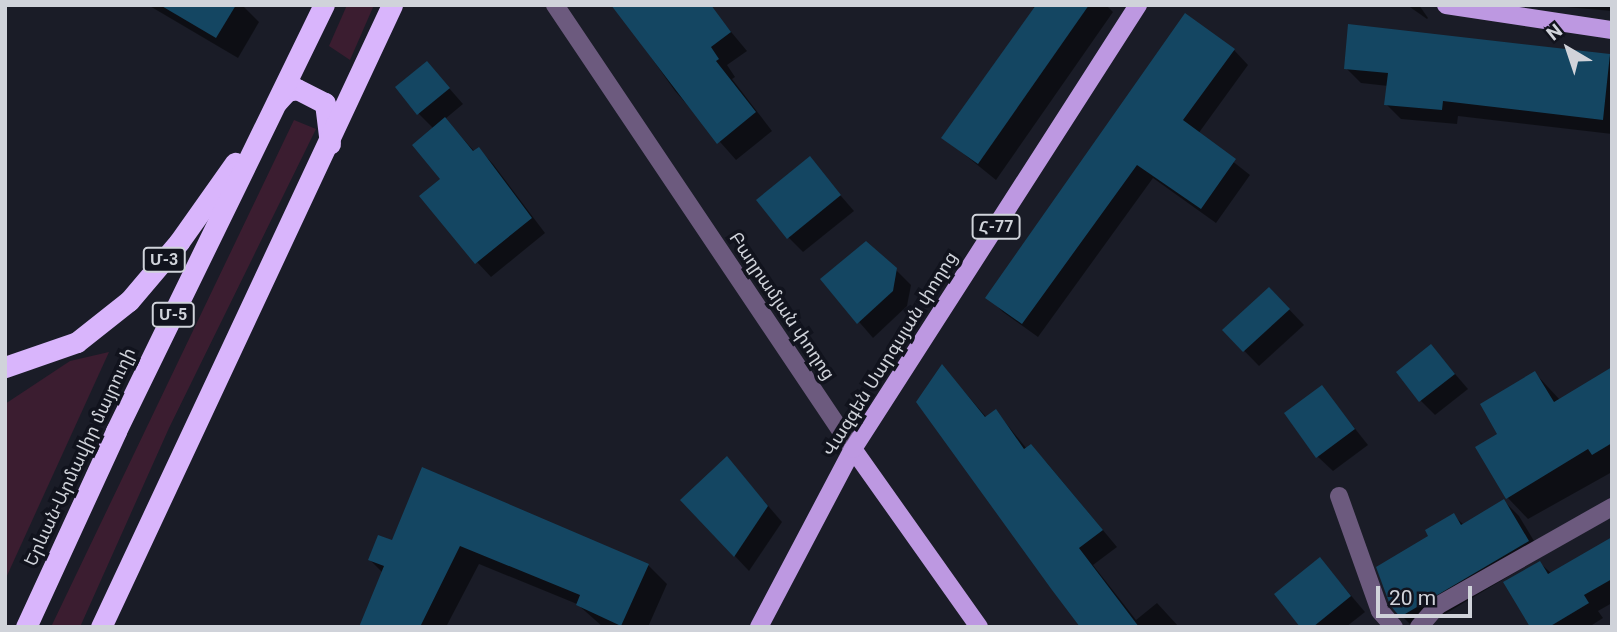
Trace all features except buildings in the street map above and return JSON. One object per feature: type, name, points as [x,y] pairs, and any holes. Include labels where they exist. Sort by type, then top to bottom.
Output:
[{"type":"highway","name":"Երևան-Արմավիր մայրուղի","points":[[26,627],[324,5]]},
{"type":"highway","points":[[101,627],[331,145],[392,5]]},
{"type":"highway","points":[[277,101],[297,89],[325,103],[331,145]]},
{"type":"highway","name":"Մ-3","points":[[5,367],[77,342],[129,301],[202,212],[277,101]]},
{"type":"main road","name":"Վազգեն Սարգսյան փողոց","points":[[759,627],[853,449],[1138,5]]},
{"type":"main road","points":[[1446,5],[1612,30]]},
{"type":"main road","name":"Բաղրամյան փողոց","points":[[853,449],[979,627]]},
{"type":"street","name":"Բաղրամյան փողոց","points":[[555,5],[853,449]]},
{"type":"street","points":[[1339,496],[1380,611],[1394,627]]},
{"type":"street","points":[[1419,627],[1437,606],[1612,506]]},
{"type":"shaded area","points":[[347,5],[374,5],[350,60],[329,46]]},
{"type":"shaded area","points":[[294,120],[316,129],[169,428],[80,627],[51,627]]},
{"type":"shaded area","points":[[109,352],[5,580],[5,404],[70,361]]}]
